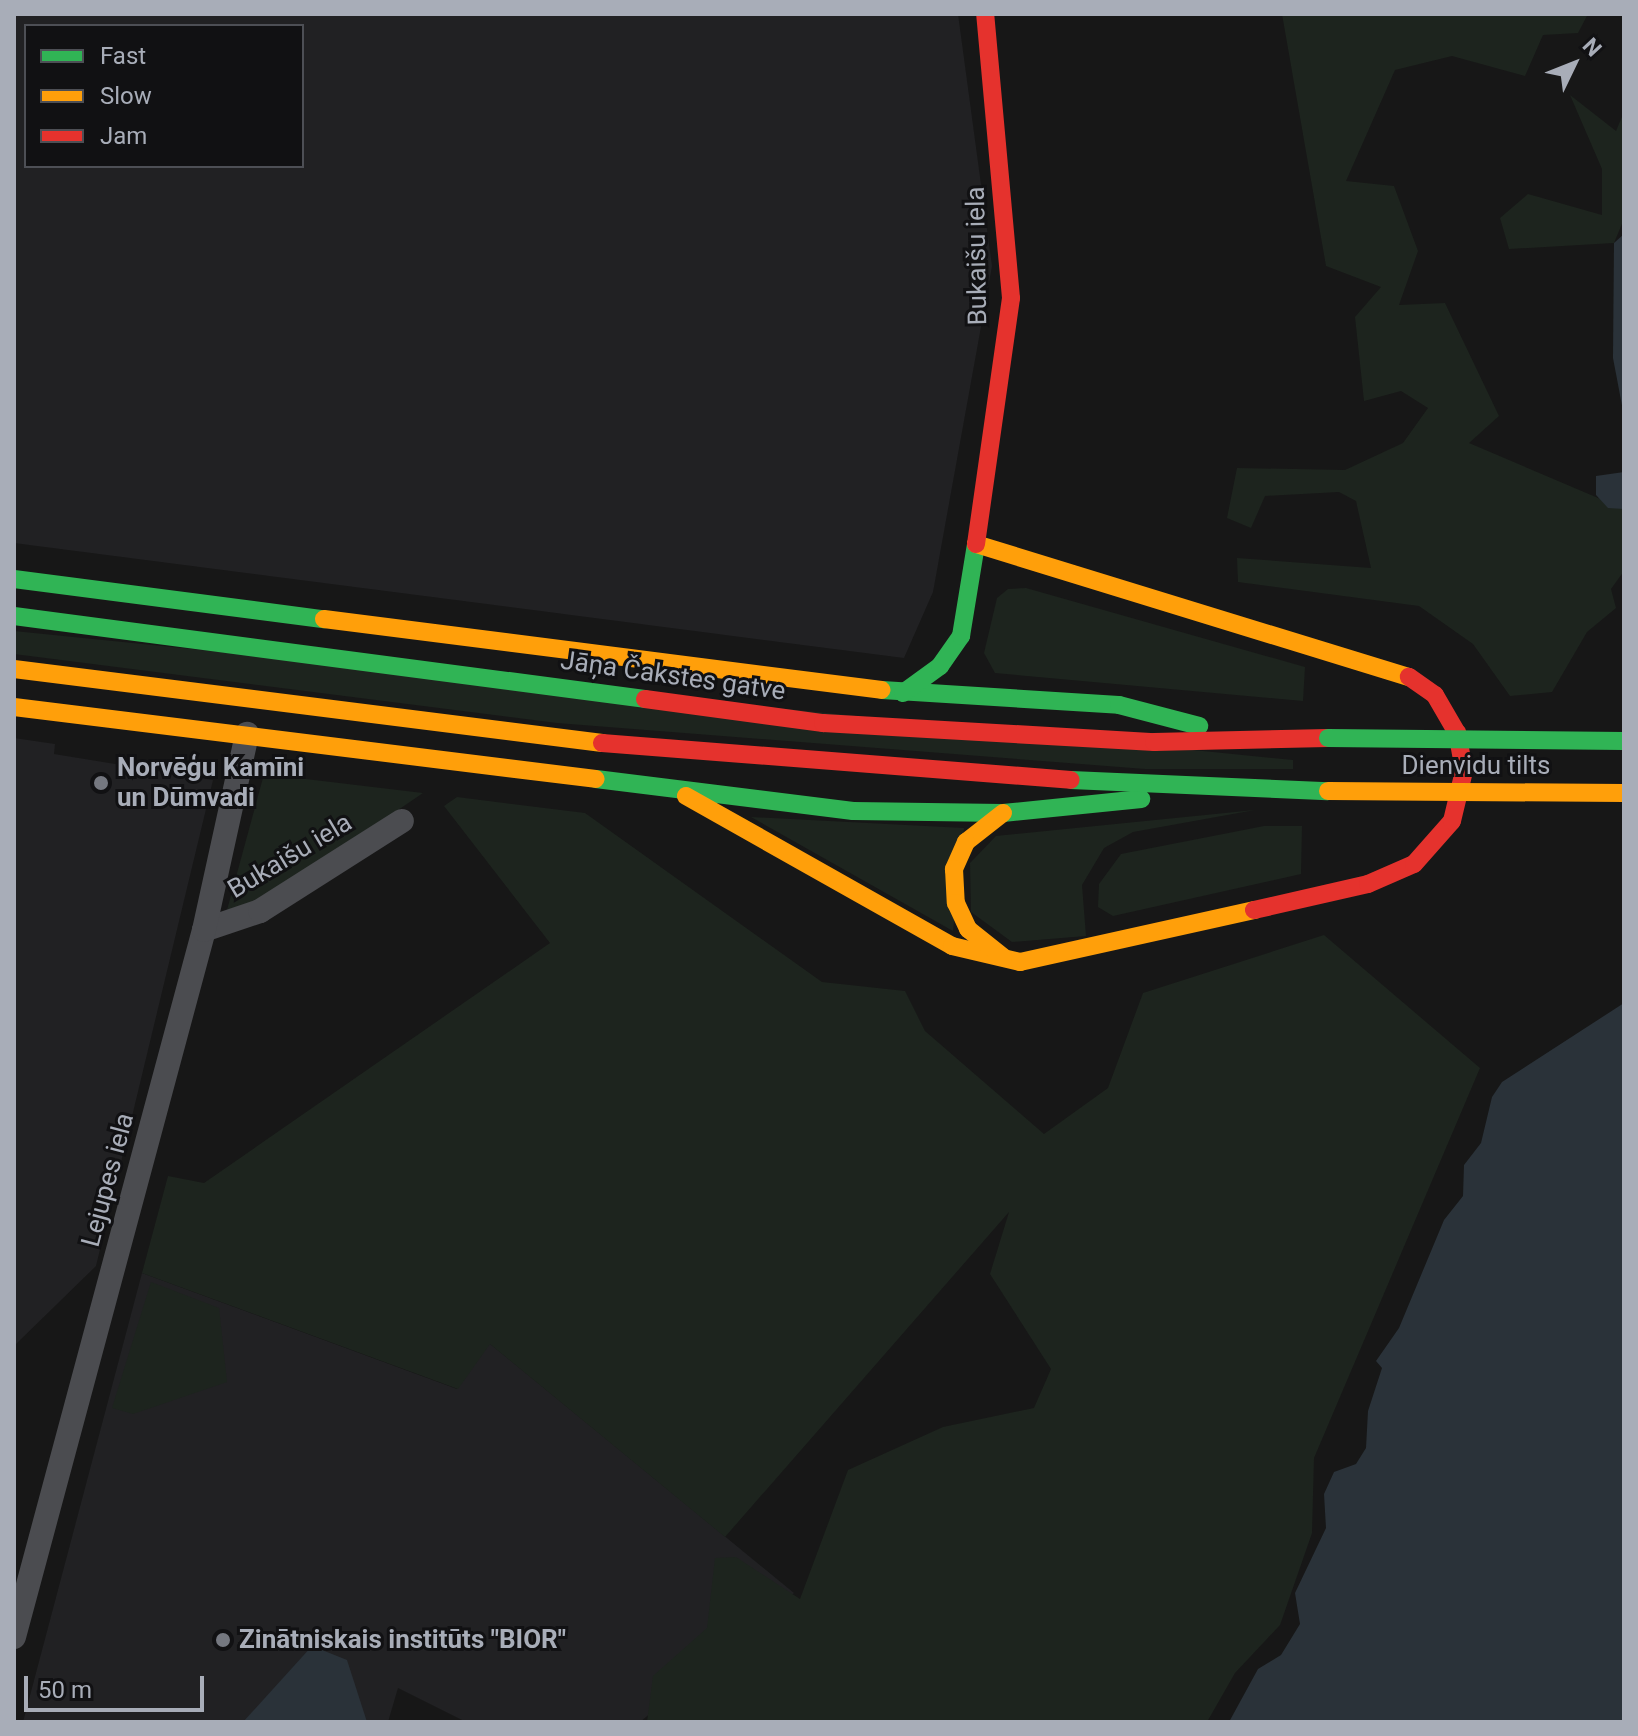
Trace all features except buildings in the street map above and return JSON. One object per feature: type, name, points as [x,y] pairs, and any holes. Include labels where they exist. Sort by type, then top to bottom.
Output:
[{"type":"main road","name":"Bukaišu iela","points":[[903,693],[940,666],[961,636],[1011,298],[985,14]]},
{"type":"main road","points":[[675,790],[952,946],[1009,961],[1058,956],[1396,875],[1452,821],[1464,771],[1457,733],[1435,695],[1396,668],[976,544]]},
{"type":"main road","points":[[14,579],[903,693],[1119,705],[1248,737]]},
{"type":"main road","name":"Jāņa Čakstes gatve","points":[[14,616],[823,723],[1154,742],[1248,737],[1328,738]]},
{"type":"main road","points":[[14,669],[497,735],[1194,790]]},
{"type":"main road","points":[[14,707],[853,811],[1003,813],[1194,790]]},
{"type":"main road","name":"Dienvidu tilts","points":[[1328,738],[1624,741]]},
{"type":"main road","name":"Dienvidu tilts","points":[[1194,790],[1624,793]]},
{"type":"main road","points":[[1003,813],[966,842],[954,869],[956,903],[968,929],[1009,961]]},
{"type":"street","name":"Lejupes iela","points":[[14,1637],[204,930],[247,734]]},
{"type":"street","name":"Bukaišu iela","points":[[204,930],[260,911],[402,821]]},
{"type":"shaded area","points":[[14,14],[958,14],[992,266],[933,592],[904,658],[14,543]]},
{"type":"shaded area","points":[[1282,14],[1588,14],[1578,33],[1543,35],[1525,76],[1452,56],[1395,70],[1346,181],[1394,186],[1418,251],[1399,305],[1445,303],[1499,416],[1469,443],[1624,509],[1624,571],[1611,589],[1616,608],[1587,632],[1552,692],[1510,696],[1473,644],[1419,606],[1238,582],[1237,558],[1371,568],[1356,501],[1339,492],[1265,496],[1251,528],[1227,518],[1237,468],[1345,470],[1403,443],[1428,408],[1401,391],[1364,401],[1355,317],[1381,287],[1326,266]]},
{"type":"shaded area","points":[[1570,95],[1616,131],[1624,112],[1624,219],[1614,243],[1509,249],[1500,218],[1528,194],[1602,215],[1602,169]]},
{"type":"shaded area","points":[[1624,234],[1624,416],[1613,358],[1614,243]]},
{"type":"shaded area","points":[[1624,472],[1624,509],[1608,508],[1596,495],[1596,476]]},
{"type":"shaded area","points":[[1026,588],[1305,667],[1303,701],[995,673],[984,653],[997,598],[1008,589]]},
{"type":"shaded area","points":[[14,631],[1293,760],[1293,769],[1145,769],[557,723],[14,654]]},
{"type":"shaded area","points":[[14,738],[55,744],[54,754],[213,780],[96,1266],[14,1346]]},
{"type":"shaded area","points":[[264,774],[423,793],[260,904],[227,910]]},
{"type":"shaded area","points":[[457,797],[585,813],[822,982],[905,991],[925,1031],[1044,1134],[1108,1088],[1143,993],[1324,935],[1480,1068],[1314,1458],[1312,1533],[1280,1625],[1235,1673],[1207,1722],[647,1722],[653,1676],[707,1628],[715,1558],[736,1557],[800,1599],[848,1470],[943,1427],[1034,1408],[1051,1369],[990,1274],[1009,1212],[725,1537],[490,1344],[458,1389],[142,1273],[168,1176],[204,1183],[550,943],[444,806]]},
{"type":"shaded area","points":[[1255,810],[1133,832],[1104,848],[1082,885],[1086,936],[1012,942],[971,912],[970,863],[996,836]]},
{"type":"shaded area","points":[[751,817],[964,828],[953,931]]},
{"type":"shaded area","points":[[1264,826],[1302,826],[1301,874],[1113,916],[1098,907],[1099,884],[1121,854]]},
{"type":"shaded area","points":[[1624,1003],[1624,1722],[1229,1722],[1258,1669],[1281,1655],[1300,1624],[1295,1593],[1326,1528],[1324,1494],[1334,1472],[1356,1464],[1366,1448],[1368,1411],[1382,1368],[1376,1361],[1399,1328],[1444,1220],[1463,1196],[1464,1165],[1481,1143],[1492,1097],[1502,1082]]},
{"type":"shaded area","points":[[142,1273],[457,1389],[489,1343],[794,1593],[640,1722],[466,1722],[398,1688],[388,1722],[23,1722]]},
{"type":"shaded area","points":[[151,1282],[219,1308],[227,1382],[133,1414],[112,1408]]},
{"type":"shaded area","points":[[312,1646],[347,1660],[367,1722],[243,1722]]},
{"type":"traffic: fast","points":[[903,693],[940,666],[961,636],[976,544]]},
{"type":"traffic: fast","points":[[14,579],[324,619]]},
{"type":"traffic: fast","points":[[14,616],[645,699]]},
{"type":"traffic: fast","points":[[882,690],[1119,705],[1199,726]]},
{"type":"traffic: fast","points":[[1328,738],[1624,741]]},
{"type":"traffic: fast","points":[[596,779],[853,811],[1003,813],[1141,799]]},
{"type":"traffic: fast","points":[[1071,780],[1328,791]]},
{"type":"traffic: slow","points":[[976,544],[1409,677]]},
{"type":"traffic: slow","points":[[324,619],[882,690]]},
{"type":"traffic: slow","points":[[14,669],[602,743]]},
{"type":"traffic: slow","points":[[14,707],[596,779]]},
{"type":"traffic: slow","points":[[1328,791],[1624,793]]},
{"type":"traffic: slow","points":[[686,796],[952,946],[1020,962],[1254,910]]},
{"type":"traffic: slow","points":[[1003,813],[966,842],[954,869],[956,903],[968,929],[1003,957]]},
{"type":"traffic: jam","points":[[976,544],[1011,298],[985,14]]},
{"type":"traffic: jam","points":[[1254,910],[1368,884],[1414,864],[1452,821],[1464,771],[1457,733],[1435,695],[1409,677]]},
{"type":"traffic: jam","points":[[645,699],[823,723],[1154,742],[1328,738]]},
{"type":"traffic: jam","points":[[602,743],[1071,780]]},
{"type":"place","name":"Norvēģu Kamīni un Dūmvadi","points":[[101,783]]},
{"type":"place","name":"Zinātniskais institūts \"BIOR\"","points":[[223,1640]]}]
